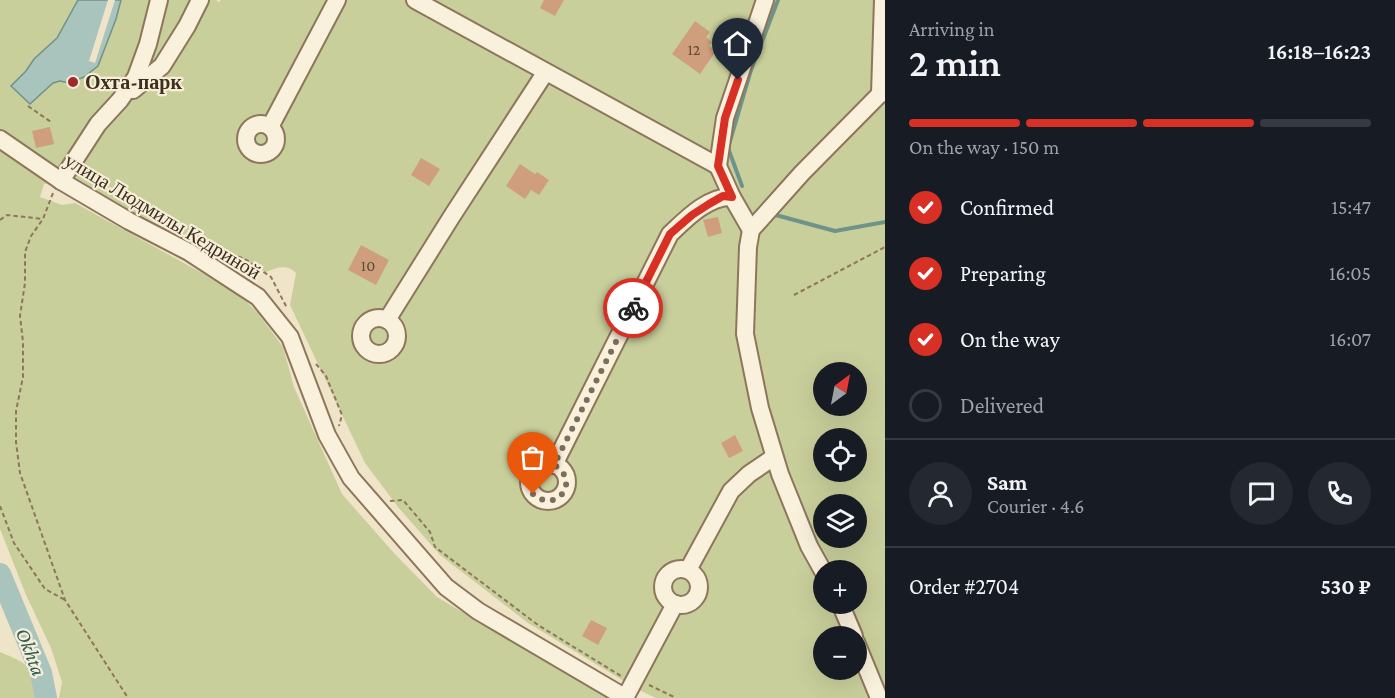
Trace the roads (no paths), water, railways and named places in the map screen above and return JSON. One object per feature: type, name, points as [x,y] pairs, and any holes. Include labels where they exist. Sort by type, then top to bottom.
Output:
[{"type":"street","points":[[57,187],[98,124],[120,100],[136,77],[148,44],[159,0]]},
{"type":"street","points":[[120,100],[162,66],[200,0]]},
{"type":"street","points":[[270,127],[337,0]]},
{"type":"street","points":[[415,0],[718,166]]},
{"type":"street","points":[[751,230],[718,166],[725,118],[765,0]]},
{"type":"street","points":[[817,560],[809,546],[774,457],[760,408],[745,334],[748,247],[751,230],[802,173],[882,94],[883,0]]},
{"type":"street","points":[[387,320],[545,73]]},
{"type":"street","name":"улица Людмилы Кедриной","points":[[0,139],[57,187],[189,252],[258,297],[290,337],[327,435],[351,478],[446,587],[478,611],[628,693]]},
{"type":"street","points":[[554,465],[670,234],[709,204],[723,196],[732,197]]},
{"type":"street","points":[[628,693],[675,604],[666,597],[663,586],[668,576],[677,570],[688,570],[731,491],[749,474],[774,457]]},
{"type":"street","points":[[867,669],[879,698]]},
{"type":"water","points":[[78,0],[121,0],[98,66],[84,77],[69,83],[60,81],[53,83],[30,104],[11,86],[34,59],[57,38]]},
{"type":"waterway","points":[[742,186],[728,148],[751,70],[778,0]]},
{"type":"waterway","points":[[772,214],[835,231],[885,222]]},
{"type":"waterway","name":"Okhta","points":[[0,574],[41,673],[46,698]]},
{"type":"place","name":"Охта-парк","points":[[73,82]]}]
